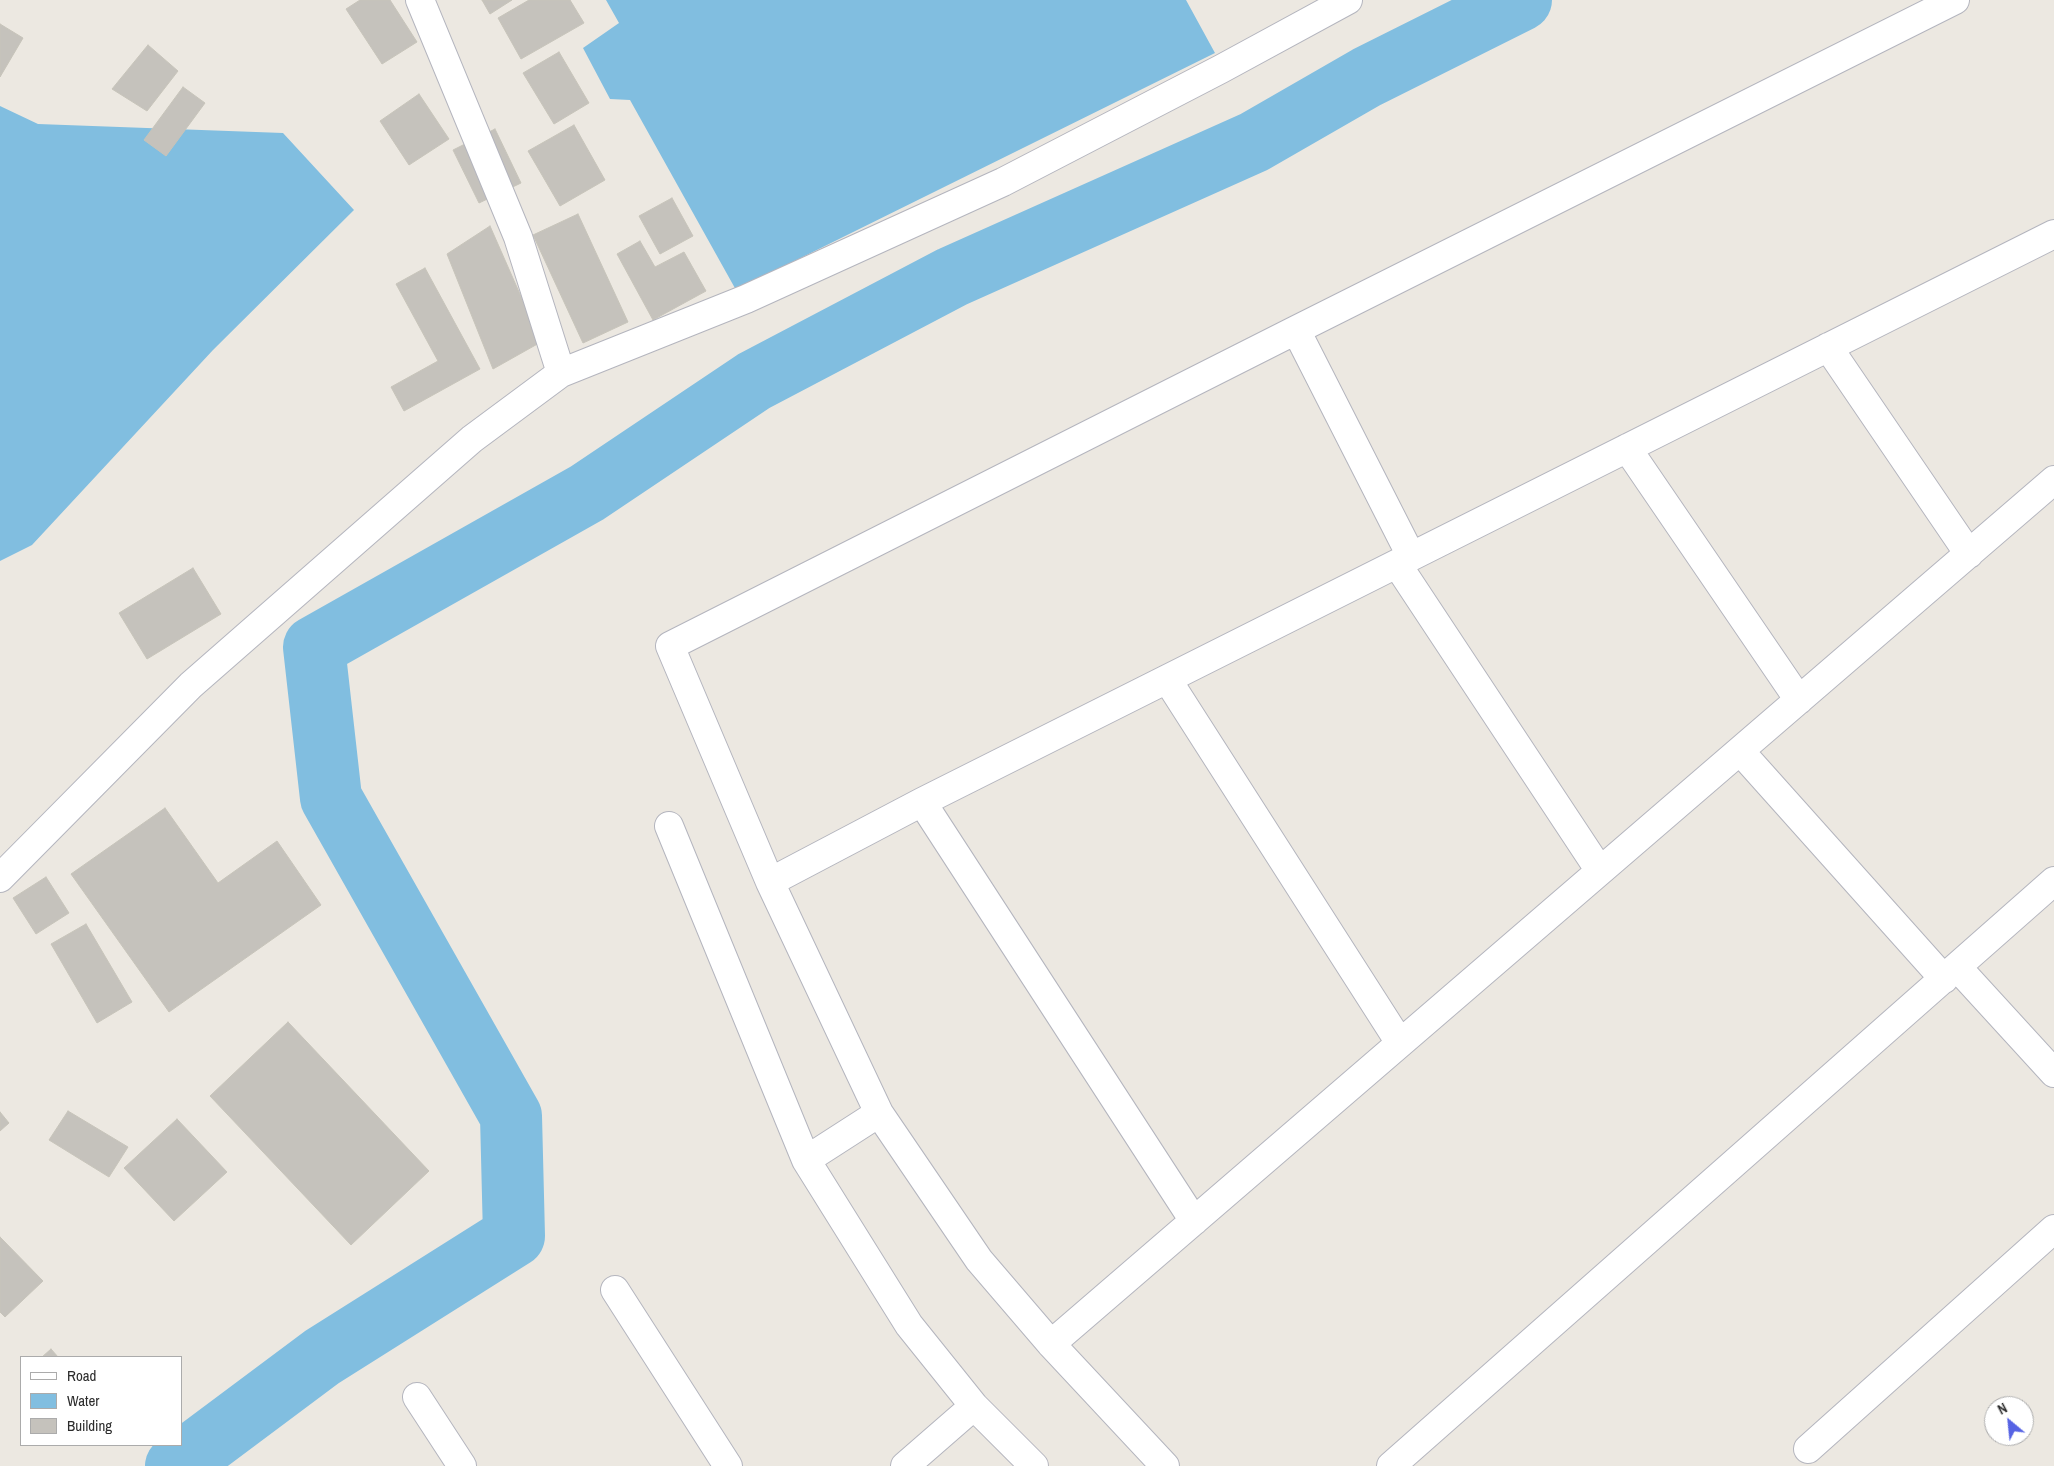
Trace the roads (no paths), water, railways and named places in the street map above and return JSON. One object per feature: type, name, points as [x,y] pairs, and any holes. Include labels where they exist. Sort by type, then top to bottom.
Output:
[{"type":"street","points":[[420,0],[518,236],[561,372]]},
{"type":"street","points":[[0,878],[191,685],[472,439],[561,372],[746,299],[1003,182],[1221,69],[1348,0]]},
{"type":"street","points":[[1165,1466],[1051,1344],[979,1260],[878,1113],[770,882],[670,646],[1955,0]]},
{"type":"street","points":[[770,882],[922,802],[2054,234]]},
{"type":"street","points":[[1296,330],[1404,560],[1600,871]]},
{"type":"street","points":[[1828,347],[1969,554]]},
{"type":"street","points":[[1627,448],[1799,700]]},
{"type":"street","points":[[1051,1344],[2054,480]]},
{"type":"street","points":[[1167,679],[1400,1043]]},
{"type":"street","points":[[1740,751],[1950,973],[2054,1072]]},
{"type":"street","points":[[922,802],[1194,1221]]},
{"type":"street","points":[[669,826],[806,1160],[909,1325],[974,1406],[1034,1466]]},
{"type":"street","points":[[1391,1466],[2054,881]]},
{"type":"street","points":[[806,1160],[878,1113]]},
{"type":"street","points":[[1808,1448],[2054,1229]]},
{"type":"street","points":[[615,1290],[728,1466]]},
{"type":"street","points":[[416,1397],[462,1466]]},
{"type":"street","points":[[905,1466],[974,1406]]},
{"type":"water","points":[[606,0],[1186,0],[1215,53],[736,290],[630,100],[610,99],[583,48],[619,23]]},
{"type":"water","points":[[0,106],[38,124],[283,133],[354,210],[213,350],[32,545],[0,561]]},
{"type":"waterway","points":[[176,1466],[322,1357],[514,1236],[511,1116],[331,798],[314,647],[587,493],[754,381],[952,277],[1254,142],[1367,77],[1521,0]]}]
